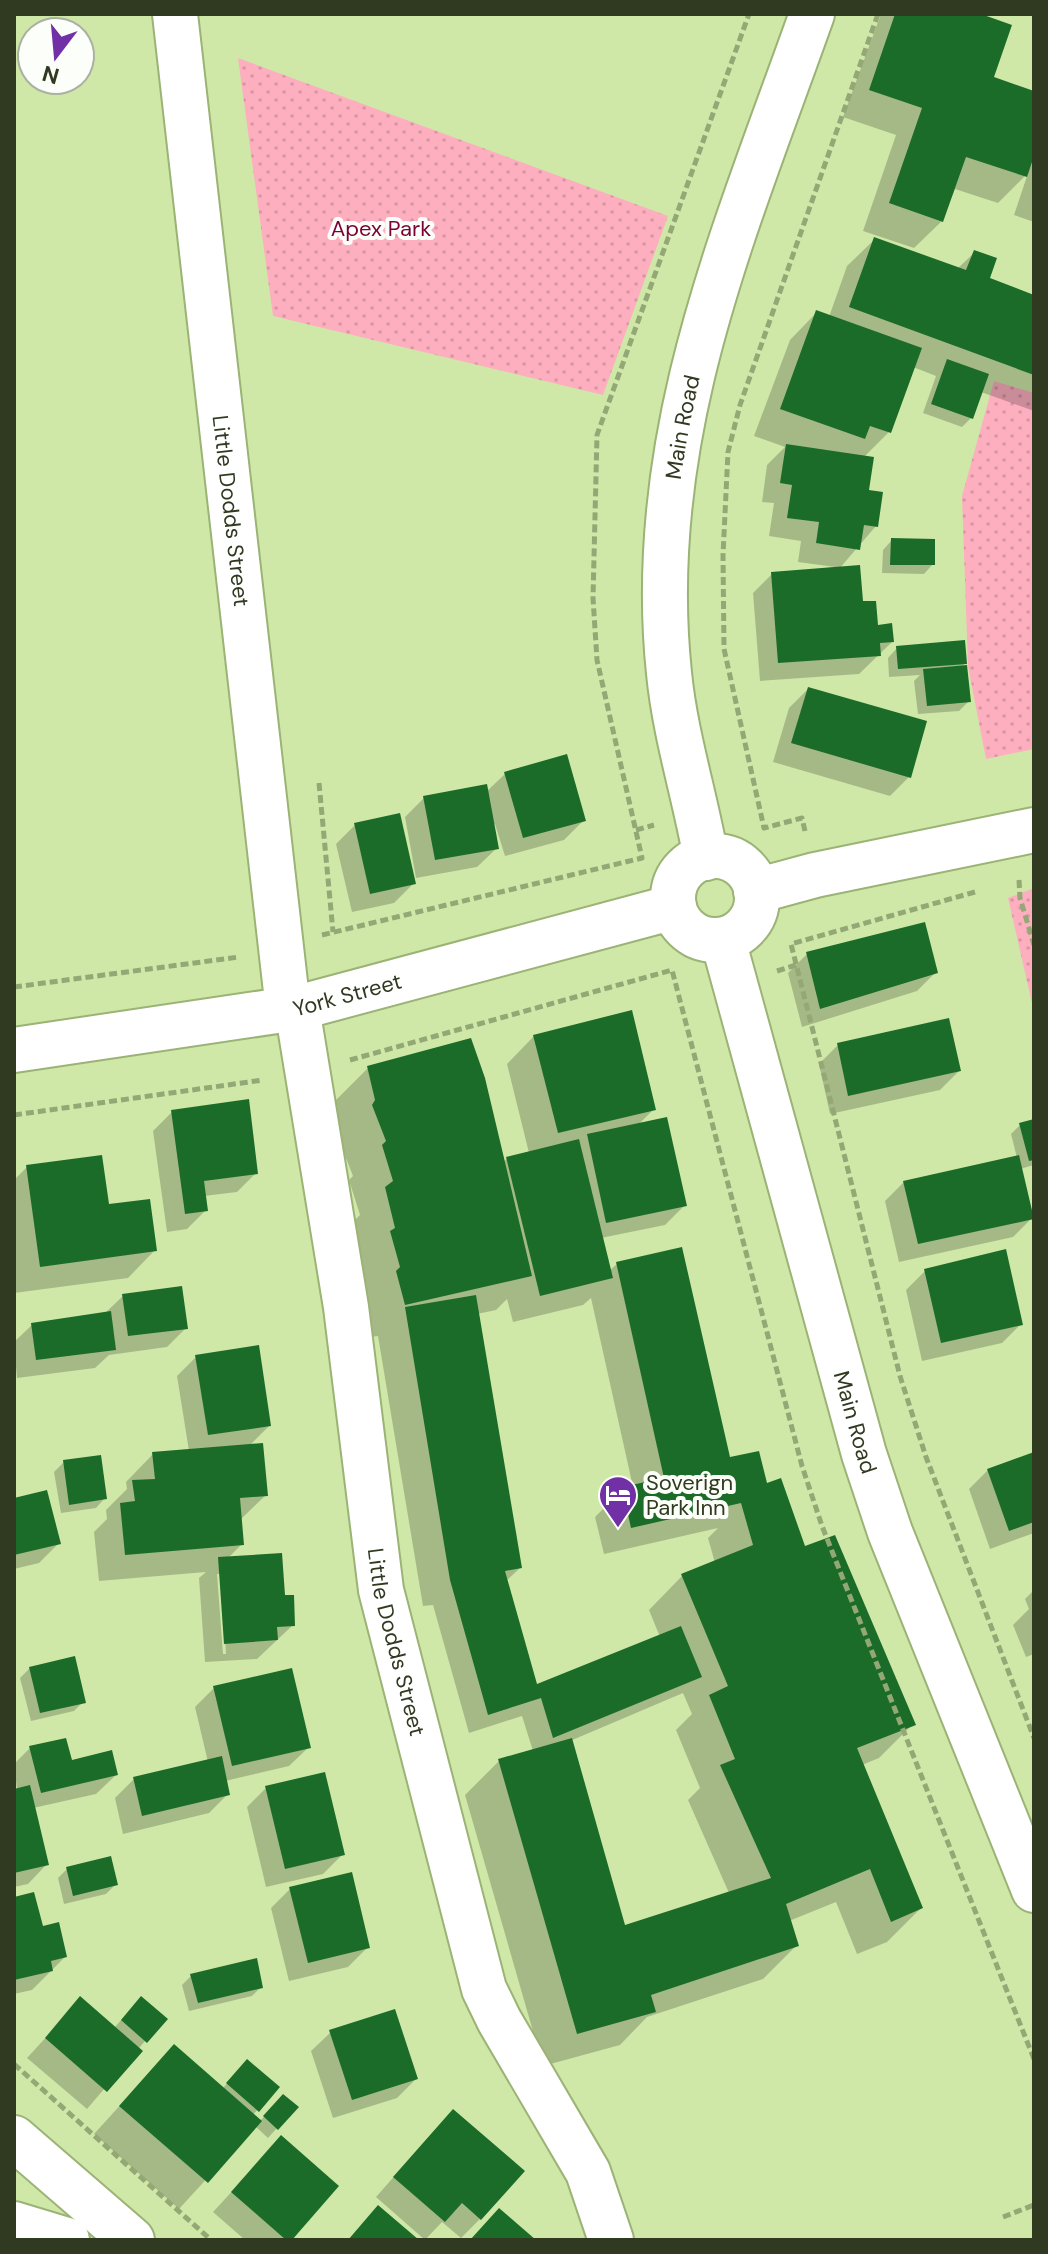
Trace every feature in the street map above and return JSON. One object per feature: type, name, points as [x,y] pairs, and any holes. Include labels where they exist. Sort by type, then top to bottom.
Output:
[{"type":"street","name":"Little Dodds Street","points":[[175,14],[281,947],[308,1071],[346,1307],[381,1590],[484,1989],[588,2172],[611,2240]]},
{"type":"street","name":"Main Road","points":[[706,858],[669,673],[666,536],[673,463],[702,330],[812,14]]},
{"type":"street","points":[[756,891],[815,875],[1028,848]]},
{"type":"street","points":[[723,857],[738,863],[750,875],[756,891],[756,907],[750,921],[738,933],[723,940],[696,936],[682,924],[674,907],[673,892],[679,876],[691,864],[706,858],[723,857]]},
{"type":"street","name":"York Street","points":[[14,1050],[292,1008],[674,907]]},
{"type":"street","name":"Main Road","points":[[723,940],[864,1454],[916,1598],[1034,1890]]},
{"type":"street","points":[[14,2138],[132,2240]]},
{"type":"street","points":[[14,2224],[67,2240]]},
{"type":"path","points":[[826,934],[802,818],[764,828],[727,664],[724,649],[723,555],[728,452],[740,405],[878,14]]},
{"type":"path","points":[[319,783],[333,932]]},
{"type":"path","points":[[1028,848],[1019,880],[1020,898],[1034,945]]},
{"type":"path","points":[[14,987],[253,955],[333,932],[642,858]]},
{"type":"path","points":[[1004,884],[1026,877]]},
{"type":"path","points":[[989,888],[791,944],[897,1363],[926,1457],[1034,1738]]},
{"type":"path","points":[[14,1115],[277,1078],[636,979]]},
{"type":"path","points":[[14,2064],[211,2240]]},
{"type":"path","points":[[1003,2217],[1034,2205]]},
{"type":"green space","name":"Apex Park","points":[[238,58],[668,216],[603,395],[273,316]]},
{"type":"green space","points":[[994,381],[1034,393],[1034,749],[986,759],[968,666],[962,496]]},
{"type":"green space","points":[[1034,888],[1034,1012],[1008,898]]},
{"type":"building","points":[[895,14],[981,14],[1012,25],[994,77],[1034,91],[1034,156],[1027,177],[966,157],[943,222],[889,203],[922,108],[869,90]]},
{"type":"building","points":[[874,237],[966,270],[974,250],[997,258],[990,278],[1034,295],[1034,375],[849,307]]},
{"type":"building","points":[[816,310],[922,348],[891,433],[870,426],[865,439],[780,409]]},
{"type":"building","points":[[947,359],[989,374],[973,419],[931,404]]},
{"type":"building","points":[[786,444],[874,457],[869,490],[883,492],[878,527],[864,525],[860,550],[816,543],[819,522],[787,518],[792,485],[780,483]]},
{"type":"building","points":[[891,538],[935,539],[935,565],[890,565]]},
{"type":"building","points":[[860,565],[863,601],[876,601],[878,625],[892,623],[894,642],[880,643],[881,656],[778,663],[771,572]]},
{"type":"building","points":[[965,640],[967,664],[898,669],[896,646]]},
{"type":"building","points":[[967,665],[971,702],[927,706],[923,669]]},
{"type":"building","points":[[808,687],[927,721],[911,778],[791,743]]},
{"type":"building","points":[[567,754],[586,821],[523,838],[504,772]]},
{"type":"building","points":[[487,784],[499,849],[435,860],[423,796]]},
{"type":"building","points":[[400,813],[416,884],[370,894],[354,823]]},
{"type":"building","points":[[925,922],[938,973],[820,1009],[806,952]]},
{"type":"building","points":[[632,1010],[656,1110],[558,1133],[533,1035]]},
{"type":"building","points":[[949,1018],[961,1071],[848,1096],[837,1043]]},
{"type":"building","points":[[471,1038],[485,1078],[532,1276],[405,1305],[396,1271],[400,1267],[390,1231],[395,1228],[385,1187],[393,1181],[382,1145],[386,1141],[372,1105],[375,1100],[367,1066]]},
{"type":"building","points":[[249,1099],[258,1174],[204,1181],[208,1211],[185,1214],[171,1110]]},
{"type":"building","points":[[667,1117],[687,1206],[606,1223],[587,1134]]},
{"type":"building","points":[[1034,1119],[1034,1160],[1029,1161],[1019,1123]]},
{"type":"building","points":[[579,1139],[613,1278],[540,1296],[506,1157]]},
{"type":"building","points":[[102,1155],[109,1204],[150,1199],[157,1251],[40,1267],[26,1165]]},
{"type":"building","points":[[1019,1155],[1034,1219],[918,1244],[903,1181]]},
{"type":"building","points":[[682,1247],[730,1457],[759,1451],[767,1483],[781,1478],[805,1546],[835,1535],[916,1725],[857,1748],[923,1908],[891,1922],[870,1869],[786,1904],[799,1946],[651,1995],[656,2012],[577,2034],[498,1759],[572,1738],[625,1925],[771,1878],[720,1765],[735,1759],[709,1695],[728,1686],[681,1574],[753,1545],[741,1503],[631,1528],[622,1487],[664,1478],[616,1262]]},
{"type":"building","points":[[1006,1249],[1023,1325],[941,1343],[924,1269]]},
{"type":"building","points":[[182,1286],[188,1329],[128,1336],[122,1294]]},
{"type":"building","points":[[476,1295],[522,1568],[505,1571],[537,1684],[681,1626],[702,1677],[553,1738],[541,1698],[488,1715],[450,1580],[405,1307]]},
{"type":"building","points":[[111,1311],[116,1350],[36,1360],[31,1323]]},
{"type":"building","points":[[259,1345],[271,1426],[208,1435],[195,1355]]},
{"type":"building","points":[[263,1443],[268,1496],[240,1498],[244,1545],[125,1555],[120,1503],[135,1501],[132,1480],[155,1479],[152,1452]]},
{"type":"building","points":[[1034,1452],[1034,1522],[1009,1531],[987,1469]]},
{"type":"building","points":[[101,1455],[107,1499],[69,1505],[63,1460]]},
{"type":"building","points":[[47,1490],[61,1544],[14,1555],[14,1498]]},
{"type":"building","points":[[282,1553],[285,1595],[294,1595],[295,1626],[277,1627],[278,1640],[224,1644],[218,1557]]},
{"type":"building","points":[[75,1656],[86,1703],[40,1713],[29,1667]]},
{"type":"building","points":[[292,1668],[311,1748],[232,1766],[213,1686]]},
{"type":"building","points":[[66,1738],[72,1760],[112,1750],[118,1775],[41,1793],[29,1746]]},
{"type":"building","points":[[222,1756],[230,1795],[142,1816],[133,1777]]},
{"type":"building","points":[[325,1772],[345,1855],[285,1869],[265,1786]]},
{"type":"building","points":[[30,1785],[49,1865],[14,1873],[14,1789]]},
{"type":"building","points":[[111,1856],[118,1885],[73,1896],[66,1867]]},
{"type":"building","points":[[352,1872],[370,1948],[308,1963],[289,1887]]},
{"type":"building","points":[[34,1892],[43,1926],[59,1922],[67,1957],[51,1961],[53,1971],[14,1980],[14,1897]]},
{"type":"building","points":[[257,1958],[263,1988],[198,2003],[190,1974]]},
{"type":"building","points":[[80,1996],[143,2051],[107,2092],[45,2038]]},
{"type":"building","points":[[141,1996],[168,2019],[147,2043],[121,2020]]},
{"type":"building","points":[[395,2009],[418,2079],[352,2100],[329,2030]]},
{"type":"building","points":[[174,2044],[262,2121],[208,2183],[119,2106]]},
{"type":"building","points":[[247,2059],[280,2087],[259,2112],[226,2083]]},
{"type":"building","points":[[283,2094],[299,2107],[278,2130],[263,2116]]},
{"type":"building","points":[[453,2109],[525,2171],[481,2220],[462,2203],[445,2222],[393,2177]]},
{"type":"building","points":[[281,2135],[339,2186],[292,2240],[286,2240],[231,2192]]},
{"type":"building","points":[[378,2205],[419,2240],[348,2240]]},
{"type":"building","points":[[499,2208],[536,2240],[470,2240]]},
{"type":"place","name":"Soverign Park Inn","points":[[618,1529]]}]
